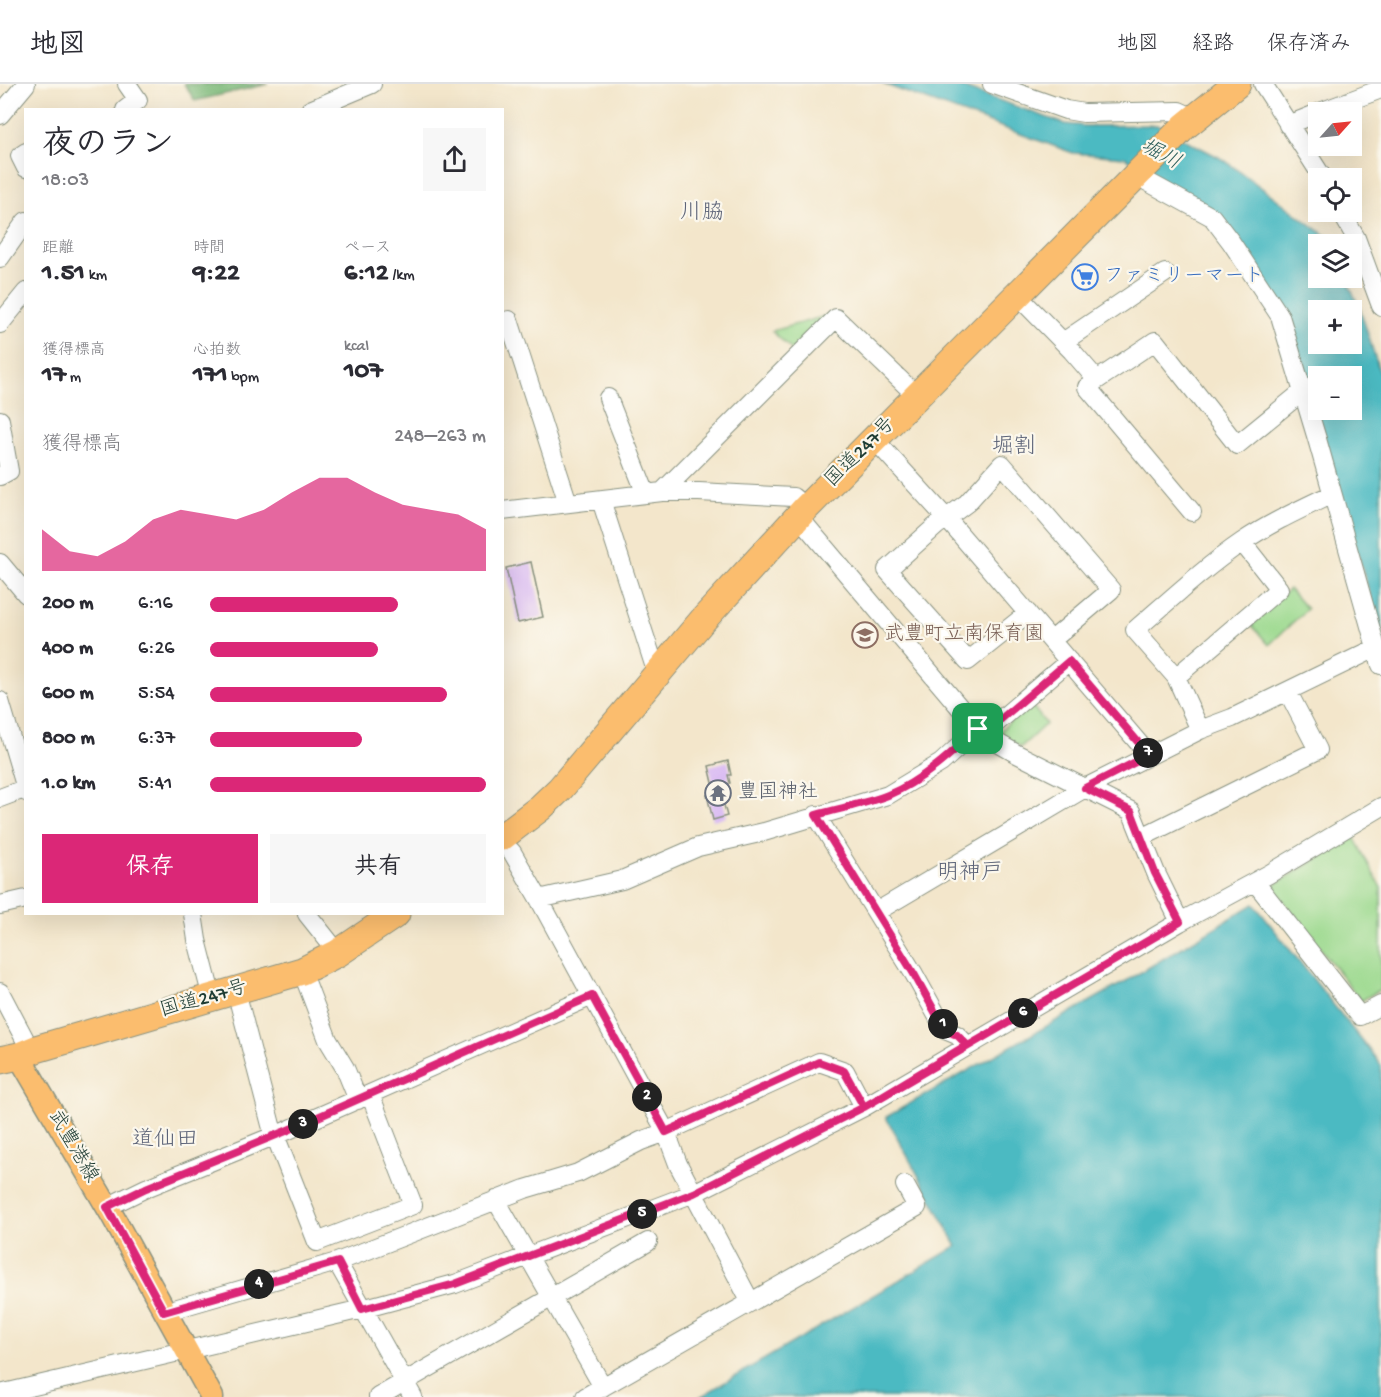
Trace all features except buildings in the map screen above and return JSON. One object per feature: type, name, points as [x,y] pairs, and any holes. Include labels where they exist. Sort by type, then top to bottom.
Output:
[{"type":"highway","name":"国道247号","points":[[504,836],[534,813],[560,789],[702,621],[802,512],[1190,122],[1237,84]]},
{"type":"highway","name":"国道247号","points":[[16,1056],[302,971],[338,953],[395,915]]},
{"type":"main road","name":"武豊港線","points":[[16,1056],[107,1207],[212,1397]]},
{"type":"street","points":[[0,115],[26,84]]},
{"type":"street","points":[[128,84],[138,100],[128,108]]},
{"type":"street","points":[[319,108],[342,103],[372,84]]},
{"type":"street","points":[[992,84],[1066,110],[1084,112],[1179,111],[1190,122]]},
{"type":"street","points":[[1263,84],[1316,168]]},
{"type":"street","points":[[1347,102],[1381,89]]},
{"type":"street","points":[[1288,125],[1308,117]]},
{"type":"street","points":[[876,912],[1085,788],[1149,755],[1288,692],[1378,657],[1280,316],[1212,217],[1140,173]]},
{"type":"street","points":[[1347,222],[1356,238],[1380,301]]},
{"type":"street","points":[[0,258],[24,223]]},
{"type":"street","points":[[0,258],[24,242]]},
{"type":"street","points":[[1063,342],[1165,273]]},
{"type":"street","points":[[0,324],[24,294]]},
{"type":"street","points":[[1018,296],[1097,380]]},
{"type":"street","points":[[654,493],[836,318],[917,396]]},
{"type":"street","points":[[504,321],[509,320],[568,503]]},
{"type":"street","points":[[1192,512],[1087,387],[1155,341],[1237,445],[1302,392]]},
{"type":"street","points":[[608,398],[654,493]]},
{"type":"street","points":[[0,420],[9,471],[0,476]]},
{"type":"street","points":[[874,439],[947,519],[1149,755]]},
{"type":"street","points":[[1028,613],[968,661],[887,570],[936,526],[967,503],[1002,464],[1111,590],[1052,640]]},
{"type":"street","points":[[504,511],[654,493],[699,492],[793,497],[802,512],[983,730],[996,742],[1131,811],[1155,873],[1180,922]]},
{"type":"street","points":[[1200,730],[1176,677],[1135,630],[1213,563],[1242,542],[1279,520],[1332,494]]},
{"type":"street","points":[[601,500],[657,674]]},
{"type":"street","points":[[1176,677],[1279,589],[1242,542]]},
{"type":"street","points":[[0,563],[24,592]]},
{"type":"street","points":[[539,900],[622,880],[699,847],[764,832],[888,795],[940,763],[1069,661]]},
{"type":"street","points":[[1142,837],[1318,750],[1288,692]]},
{"type":"street","points":[[0,701],[20,748],[24,782]]},
{"type":"street","points":[[0,798],[24,790]]},
{"type":"street","points":[[0,1394],[362,1309],[455,1284],[694,1193],[864,1107],[967,1045],[1180,922],[1255,882],[1381,807]]},
{"type":"street","points":[[816,815],[945,1030],[957,1035],[967,1045]]},
{"type":"street","points":[[504,844],[512,852],[666,1132],[670,1146],[750,1301]]},
{"type":"street","points":[[1255,882],[1360,1016],[1381,1005]]},
{"type":"street","points":[[0,905],[24,899]]},
{"type":"street","points":[[194,915],[197,940],[224,994],[316,1242],[413,1205],[364,1097],[327,1040],[302,971]]},
{"type":"street","points":[[308,915],[338,953]]},
{"type":"street","points":[[0,992],[16,1056]]},
{"type":"street","points":[[107,1207],[146,1188],[364,1097],[592,996]]},
{"type":"street","points":[[164,1312],[338,1262],[525,1189],[578,1173],[641,1141],[666,1132],[819,1062],[844,1071],[864,1107]]},
{"type":"street","points":[[585,1397],[917,1207],[905,1185]]},
{"type":"street","points":[[496,1200],[603,1387]]},
{"type":"street","points":[[378,1397],[408,1390],[552,1297],[648,1242]]},
{"type":"street","points":[[338,1262],[408,1390]]},
{"type":"green space","points":[[184,84],[268,84],[195,101]]},
{"type":"green space","points":[[829,315],[793,351],[772,331]]},
{"type":"green space","points":[[1289,589],[1307,609],[1269,645],[1250,623]]},
{"type":"green space","points":[[1030,703],[1046,724],[1021,747],[1002,737],[1000,731]]},
{"type":"green space","points":[[1354,837],[1381,888],[1381,989],[1361,1001],[1272,886]]},
{"type":"water","name":"堀川","points":[[883,84],[954,84],[1065,124],[1157,125],[1224,160],[1324,234],[1308,234],[1308,288],[1351,288],[1356,300],[1308,300],[1308,354],[1362,354],[1362,315],[1381,376],[1381,633],[1319,420],[1362,420],[1362,366],[1308,366],[1308,384],[1290,322],[1220,220],[1125,157],[1073,153]]},
{"type":"water","points":[[1254,904],[1381,1065],[1381,1397],[700,1397],[957,1246],[886,1117],[1128,980]]},
{"type":"place","name":"ファミリーマート","points":[[1085,277]]},
{"type":"place","name":"武豊町立南保育園","points":[[865,635]]},
{"type":"place","name":"豊国神社","points":[[718,793]]},
{"type":"district","name":"川脇","points":[[702,214]]},
{"type":"district","name":"堀割","points":[[1014,448]]},
{"type":"district","name":"明神戸","points":[[970,874]]},
{"type":"district","name":"道仙田","points":[[165,1141]]},
{"type":"route","points":[[978,729],[940,763],[888,795],[816,815],[914,974],[945,1030],[957,1035],[967,1045],[864,1107],[844,1071],[819,1062],[666,1132],[592,996],[358,1100],[146,1188],[107,1207],[164,1312],[338,1262],[362,1309],[455,1284],[639,1215],[694,1193],[864,1107],[1180,922],[1155,873],[1131,811],[1085,788],[1149,755],[1069,661],[987,731],[978,729]]}]
